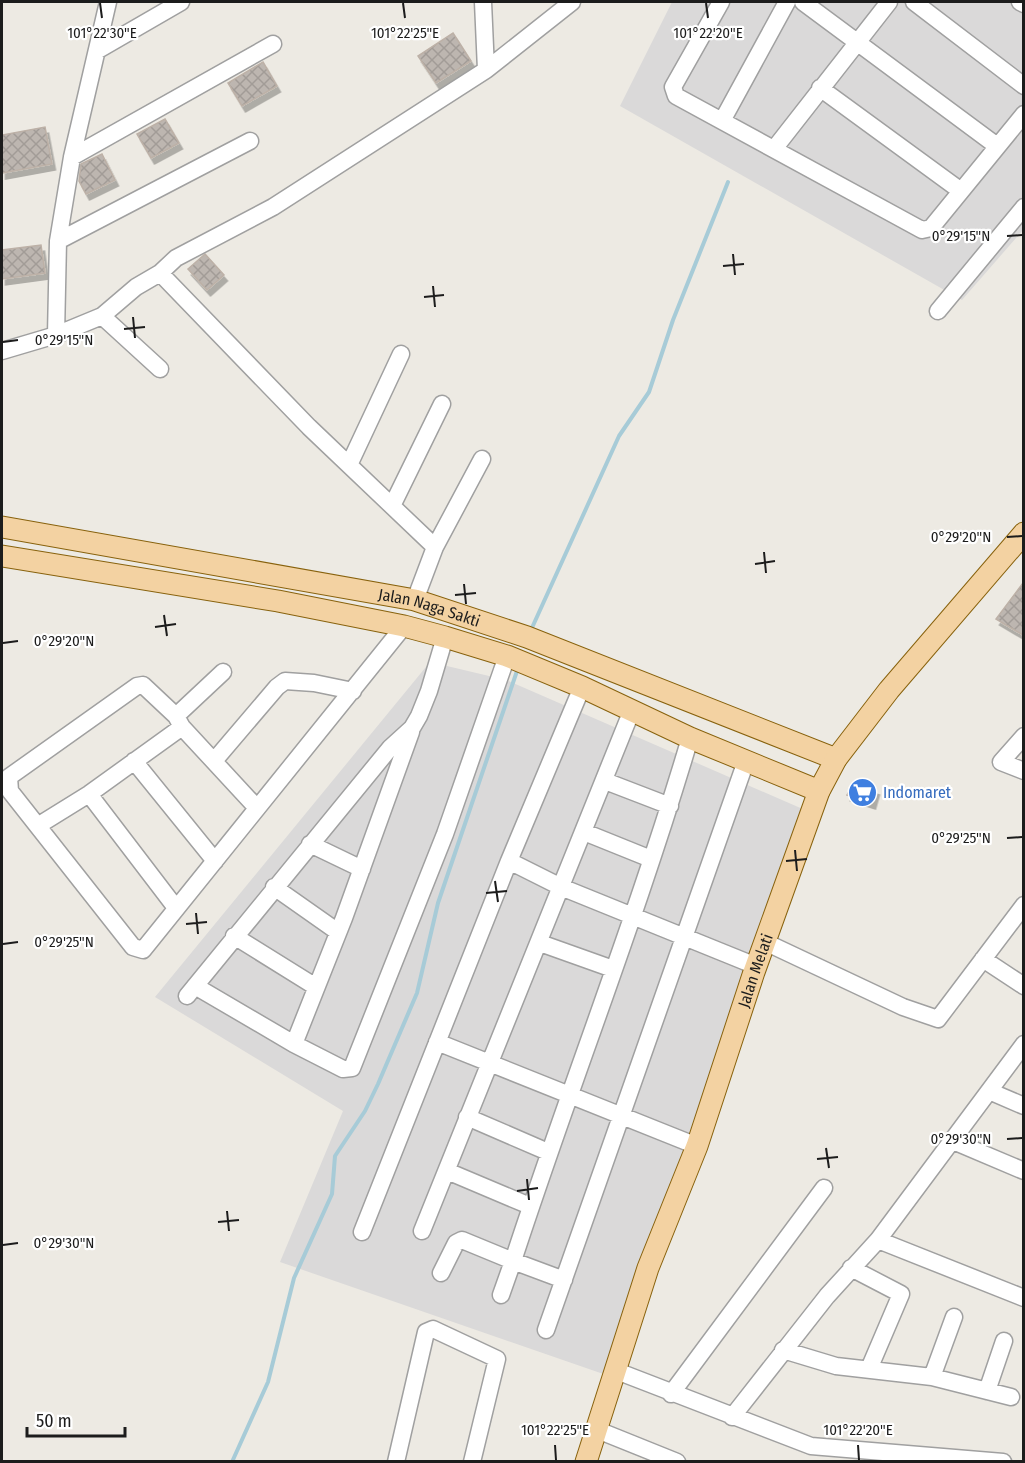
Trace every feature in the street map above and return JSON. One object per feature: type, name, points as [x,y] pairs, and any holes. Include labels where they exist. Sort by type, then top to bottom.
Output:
[{"type":"main road","name":"Jalan Naga Sakti","points":[[2,527],[415,600],[527,637],[836,759]]},
{"type":"main road","points":[[25,560],[23,550],[28,532]]},
{"type":"main road","name":"Jalan Melati","points":[[586,1461],[648,1268],[697,1146],[756,966],[819,791],[836,759],[890,690],[1023,533]]},
{"type":"main road","name":"Jalan Naga Sakti","points":[[2,556],[278,601],[404,626],[445,637],[507,656],[582,687],[690,738],[819,791]]},
{"type":"street","points":[[56,335],[58,241],[72,157],[108,2]]},
{"type":"street","points":[[98,50],[181,2]]},
{"type":"street","points":[[483,2],[486,70]]},
{"type":"street","points":[[2,351],[56,335],[102,316],[136,287],[160,273],[176,258],[273,207],[486,70],[572,2]]},
{"type":"street","points":[[721,2],[673,90],[676,96],[922,230],[931,228],[1023,114]]},
{"type":"street","points":[[722,121],[787,2]]},
{"type":"street","points":[[803,2],[998,146]]},
{"type":"street","points":[[774,149],[855,42],[889,2]]},
{"type":"street","points":[[914,2],[1023,86]]},
{"type":"street","points":[[72,157],[273,44]]},
{"type":"street","points":[[820,88],[961,191]]},
{"type":"street","points":[[58,241],[250,141]]},
{"type":"street","points":[[938,311],[1023,207]]},
{"type":"street","points":[[160,273],[349,465],[435,547]]},
{"type":"street","points":[[102,316],[160,369]]},
{"type":"street","points":[[349,465],[401,354]]},
{"type":"street","points":[[392,506],[442,404]]},
{"type":"street","points":[[415,600],[435,547],[483,459]]},
{"type":"street","points":[[257,808],[147,687],[137,686],[9,777],[10,791],[137,950],[143,950],[404,626]]},
{"type":"street","points":[[294,1044],[362,869],[412,728],[429,691],[445,637]]},
{"type":"street","points":[[412,728],[390,748],[191,991],[343,1069],[354,1066],[445,834],[507,656]]},
{"type":"street","points":[[39,825],[89,794],[134,761],[179,721],[224,672]]},
{"type":"street","points":[[214,761],[277,687],[285,681],[314,683],[353,691]]},
{"type":"street","points":[[362,1232],[509,861],[582,687]]},
{"type":"street","points":[[422,1231],[488,1062],[540,943],[632,710]]},
{"type":"street","points":[[1023,736],[1001,762],[1023,771]]},
{"type":"street","points":[[501,1295],[548,1152],[670,806],[690,738]]},
{"type":"street","points":[[134,761],[215,861]]},
{"type":"street","points":[[546,1330],[619,1116],[746,761]]},
{"type":"street","points":[[605,781],[670,806]]},
{"type":"street","points":[[89,794],[176,908]]},
{"type":"street","points":[[584,832],[651,859]]},
{"type":"street","points":[[310,844],[362,869]]},
{"type":"street","points":[[509,861],[561,887],[756,966]]},
{"type":"street","points":[[274,887],[338,932]]},
{"type":"street","points":[[765,942],[903,1007],[939,1019],[1023,905]]},
{"type":"street","points":[[234,936],[316,987]]},
{"type":"street","points":[[540,943],[613,969]]},
{"type":"street","points":[[983,960],[1023,986]]},
{"type":"street","points":[[437,1042],[697,1146]]},
{"type":"street","points":[[732,1417],[783,1350],[851,1268],[878,1240],[1023,1044]]},
{"type":"street","points":[[989,1091],[1023,1106]]},
{"type":"street","points":[[468,1118],[548,1152]]},
{"type":"street","points":[[953,1141],[1023,1171]]},
{"type":"street","points":[[447,1170],[530,1206]]},
{"type":"street","points":[[671,1394],[824,1188]]},
{"type":"street","points":[[441,1273],[456,1243],[462,1240],[564,1280]]},
{"type":"street","points":[[878,1240],[1023,1298]]},
{"type":"street","points":[[851,1268],[902,1294],[869,1369]]},
{"type":"street","points":[[932,1377],[954,1317]]},
{"type":"street","points":[[396,1461],[426,1332],[433,1329],[497,1359],[498,1364],[472,1461]]},
{"type":"street","points":[[987,1391],[1004,1341]]},
{"type":"street","points":[[783,1350],[831,1365],[932,1377],[1011,1397]]},
{"type":"street","points":[[614,1370],[671,1394],[811,1446],[947,1459],[1003,1461]]},
{"type":"street","points":[[595,1429],[671,1460]]},
{"type":"shaded area","points":[[672,2],[1023,2],[1023,230],[962,300],[620,106]]},
{"type":"shaded area","points":[[430,662],[506,680],[805,810],[612,1377],[280,1262],[343,1111],[155,997]]},
{"type":"building","points":[[453,33],[471,61],[436,83],[418,56]]},
{"type":"building","points":[[263,62],[277,86],[242,106],[228,83]]},
{"type":"building","points":[[165,119],[179,143],[151,158],[137,134]]},
{"type":"building","points":[[45,127],[52,164],[2,173],[2,135]]},
{"type":"building","points":[[102,154],[115,180],[86,194],[79,181],[81,164]]},
{"type":"building","points":[[41,245],[45,273],[2,279],[2,250]]},
{"type":"building","points":[[205,254],[224,275],[207,290],[188,269]]},
{"type":"building","points":[[1023,583],[1023,635],[996,619]]},
{"type":"building","name":"Indomaret","points":[[854,782],[876,789],[872,803],[847,795]]},
{"type":"waterway","points":[[531,630],[619,436],[649,392],[673,320],[728,182]]},
{"type":"waterway","points":[[232,1462],[268,1382],[294,1278],[332,1194],[335,1156],[365,1111],[417,993],[438,903],[518,668]]},
{"type":"place","name":"Indomaret","points":[[862,792]]}]
